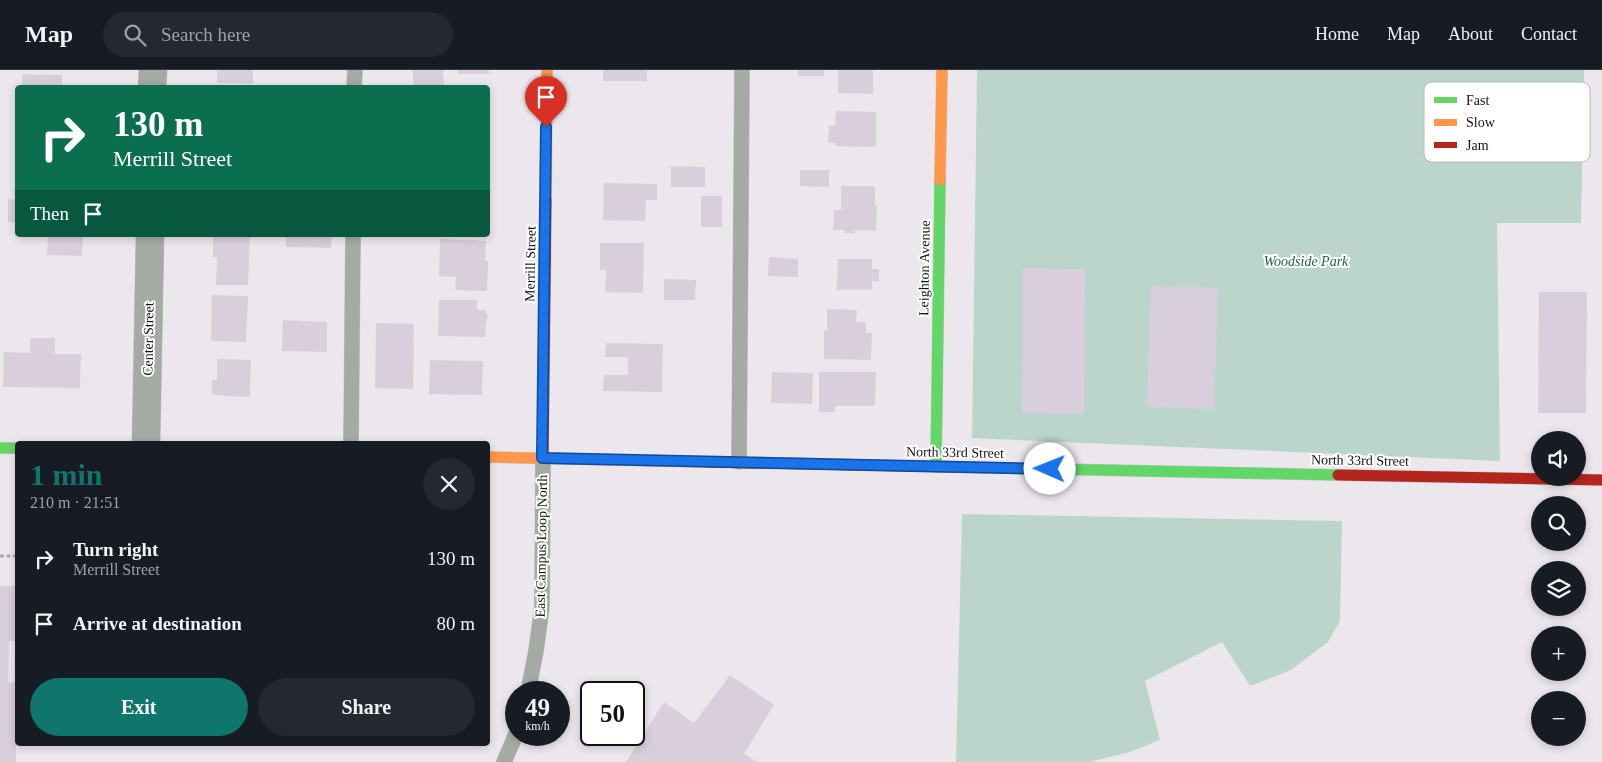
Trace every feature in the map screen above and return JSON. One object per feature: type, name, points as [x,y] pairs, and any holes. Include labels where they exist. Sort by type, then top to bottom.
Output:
[{"type":"main road","name":"Merrill Street","points":[[542,458],[547,70]]},
{"type":"main road","name":"Leighton Avenue","points":[[936,466],[942,70]]},
{"type":"main road","points":[[0,448],[15,448]]},
{"type":"main road","name":"North 33rd Street","points":[[490,457],[1602,480]]},
{"type":"street","points":[[152,85],[153,70]]},
{"type":"street","name":"Center Street","points":[[146,441],[150,237]]},
{"type":"lane","points":[[354,85],[355,70]]},
{"type":"lane","points":[[738,462],[742,70]]},
{"type":"lane","points":[[351,441],[353,237]]},
{"type":"lane","name":"East Campus Loop North","points":[[530,681],[542,607],[542,458]]},
{"type":"lane","points":[[504,762],[511,746]]},
{"type":"path","points":[[0,556],[15,556]]},
{"type":"green space","name":"Woodside Park","points":[[977,70],[1584,70],[1584,82],[1424,82],[1424,162],[1582,162],[1581,223],[1497,223],[1500,461],[972,438]]},
{"type":"green space","points":[[962,514],[1342,521],[1340,621],[1328,642],[1291,670],[1250,686],[1222,642],[1145,681],[1160,740],[1127,753],[1089,762],[956,762]]},
{"type":"building","points":[[217,70],[253,70],[253,84],[217,83]]},
{"type":"building","points":[[413,70],[443,70],[444,85],[413,85]]},
{"type":"building","points":[[458,70],[489,70],[489,74],[458,74]]},
{"type":"building","points":[[603,70],[647,70],[647,81],[603,81]]},
{"type":"building","points":[[798,70],[824,70],[824,76],[798,76]]},
{"type":"building","points":[[838,70],[873,70],[873,94],[838,93]]},
{"type":"building","points":[[22,74],[62,75],[62,85],[22,85]]},
{"type":"building","points":[[836,111],[876,112],[876,147],[835,146],[835,143],[828,143],[829,126],[835,126]]},
{"type":"building","points":[[671,166],[705,167],[705,187],[671,187]]},
{"type":"building","points":[[800,170],[829,170],[829,187],[800,186]]},
{"type":"building","points":[[604,183],[657,184],[657,200],[646,200],[645,221],[603,220]]},
{"type":"building","points":[[841,186],[875,186],[875,206],[877,206],[876,231],[855,230],[855,233],[845,233],[845,230],[833,230],[834,210],[841,210]]},
{"type":"building","points":[[701,196],[722,196],[722,227],[701,227]]},
{"type":"building","points":[[8,199],[15,200],[15,222],[8,222]]},
{"type":"building","points":[[48,237],[83,237],[82,256],[47,255]]},
{"type":"building","points":[[213,237],[250,237],[248,285],[216,285],[217,257],[213,257]]},
{"type":"building","points":[[286,237],[332,237],[331,248],[286,247]]},
{"type":"building","points":[[440,239],[486,241],[485,261],[488,261],[487,291],[455,290],[456,277],[439,276]]},
{"type":"building","points":[[600,243],[644,243],[643,293],[605,292],[606,270],[600,270]]},
{"type":"building","points":[[769,257],[798,259],[798,277],[768,276]]},
{"type":"building","points":[[838,259],[872,259],[872,269],[879,269],[879,281],[872,281],[872,290],[837,290]]},
{"type":"building","points":[[1023,268],[1085,269],[1084,414],[1022,413]]},
{"type":"building","points":[[664,279],[696,280],[695,300],[664,300]]},
{"type":"building","points":[[1151,286],[1218,288],[1214,409],[1147,407]]},
{"type":"building","points":[[1539,292],[1587,292],[1586,413],[1538,413]]},
{"type":"building","points":[[212,295],[248,296],[246,342],[211,341]]},
{"type":"building","points":[[439,300],[477,300],[477,310],[486,310],[486,314],[488,314],[485,337],[438,336]]},
{"type":"building","points":[[827,309],[857,310],[856,322],[866,322],[866,333],[872,333],[871,360],[824,359],[824,330],[827,330]]},
{"type":"building","points":[[283,320],[327,322],[327,352],[282,351]]},
{"type":"building","points":[[376,323],[414,324],[413,389],[375,388]]},
{"type":"building","points":[[30,338],[55,338],[55,354],[81,354],[80,388],[3,387],[4,352],[30,353]]},
{"type":"building","points":[[606,343],[663,344],[662,392],[603,391],[604,375],[628,375],[628,357],[605,357]]},
{"type":"building","points":[[217,359],[251,360],[250,397],[212,395],[212,380],[217,380]]},
{"type":"building","points":[[430,360],[483,361],[482,395],[429,394]]},
{"type":"building","points":[[772,372],[813,373],[812,404],[771,403]]},
{"type":"building","points":[[819,372],[876,372],[875,406],[835,406],[835,412],[819,412]]},
{"type":"building","points":[[0,586],[15,586],[15,641],[9,641],[8,682],[15,683],[16,762],[0,762]]},
{"type":"building","points":[[730,675],[774,705],[744,754],[758,762],[626,762],[636,746],[645,746],[645,732],[664,702],[694,723]]},
{"type":"traffic: fast","points":[[936,467],[940,180]]},
{"type":"traffic: fast","points":[[0,448],[15,448]]},
{"type":"traffic: fast","points":[[954,467],[1338,475]]},
{"type":"traffic: slow","points":[[546,200],[547,70]]},
{"type":"traffic: slow","points":[[940,180],[942,70]]},
{"type":"traffic: slow","points":[[490,457],[707,462]]},
{"type":"traffic: jam","points":[[543,458],[546,200]]},
{"type":"traffic: jam","points":[[707,462],[954,467]]},
{"type":"traffic: jam","points":[[1338,475],[1602,480]]},
{"type":"route","points":[[546,127],[542,458],[1050,469]]}]
